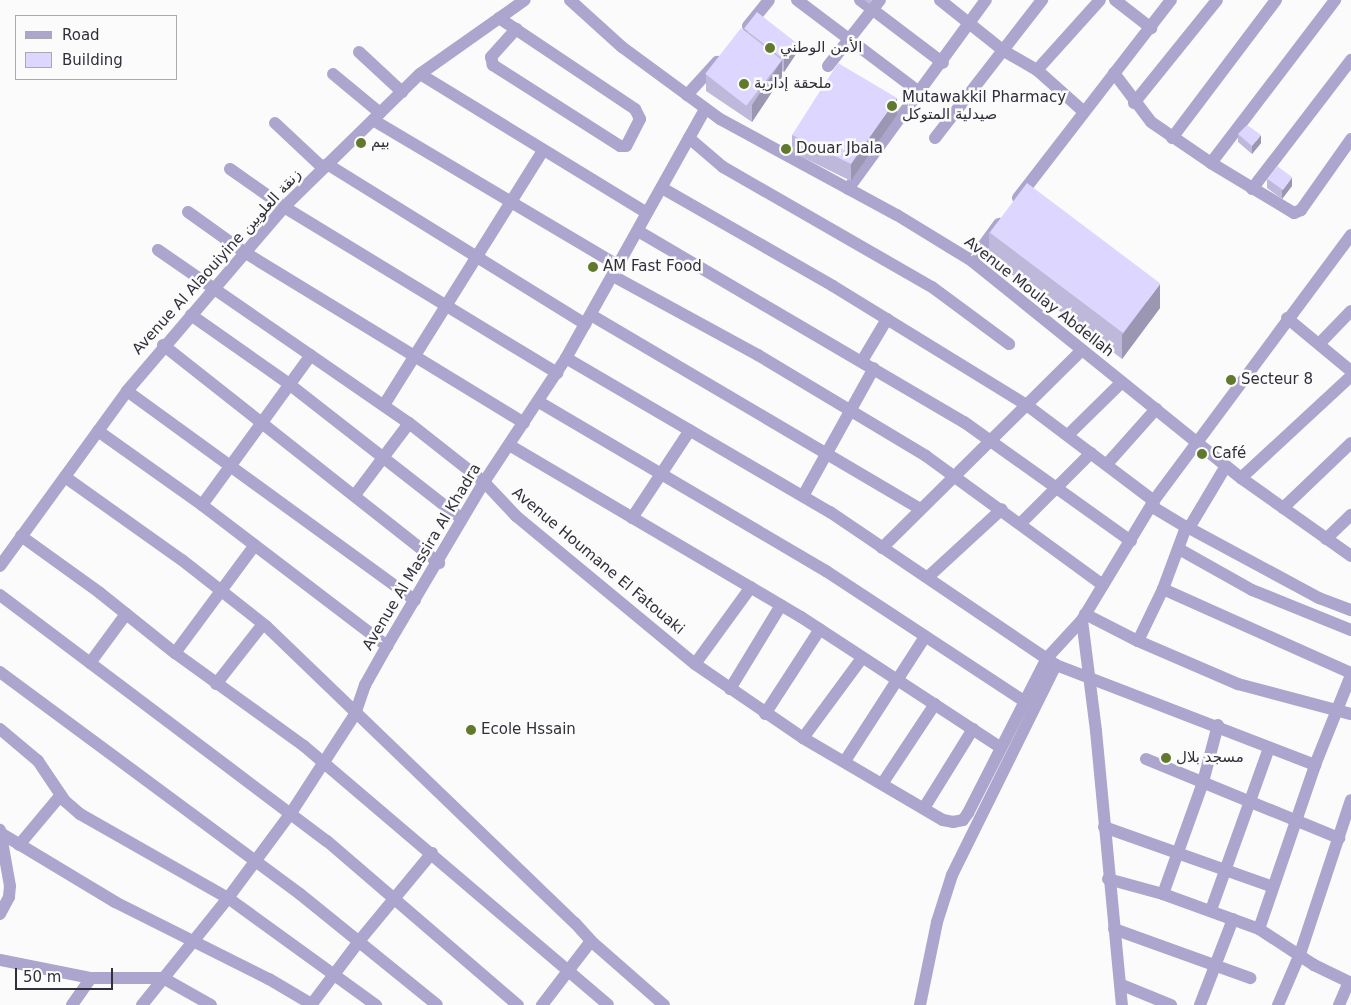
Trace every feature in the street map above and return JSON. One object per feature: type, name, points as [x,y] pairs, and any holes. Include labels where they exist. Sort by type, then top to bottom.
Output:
[{"type":"street","name":"Avenue Al Alaouiyine زنقة العلويين","points":[[0,566],[127,391],[163,345],[284,207],[420,74],[525,0]]},
{"type":"street","name":"Avenue Moulay Abdellah","points":[[570,0],[622,47],[705,109],[972,261],[1121,382],[1199,442],[1241,478],[1351,556]]},
{"type":"street","points":[[740,35],[769,0]]},
{"type":"street","points":[[797,0],[920,92]]},
{"type":"street","points":[[860,0],[876,5],[943,63]]},
{"type":"street","points":[[940,0],[1004,51],[1037,70],[1083,111]]},
{"type":"street","points":[[848,189],[943,63],[986,0]]},
{"type":"street","points":[[935,138],[1042,0]]},
{"type":"street","points":[[1037,70],[1100,0]]},
{"type":"street","points":[[1115,0],[1151,28]]},
{"type":"street","points":[[972,261],[1083,111],[1151,28],[1171,0]]},
{"type":"street","points":[[1134,103],[1217,0]]},
{"type":"street","points":[[1172,138],[1276,0]]},
{"type":"street","points":[[1211,163],[1335,0]]},
{"type":"street","points":[[828,66],[876,5]]},
{"type":"street","points":[[499,18],[516,29],[636,109],[640,119],[626,146],[620,146],[493,65],[491,57],[516,29]]},
{"type":"street","points":[[687,96],[727,50]]},
{"type":"street","points":[[359,52],[402,92]]},
{"type":"street","points":[[1252,188],[1351,60]]},
{"type":"street","points":[[1114,73],[1134,103],[1172,138],[1292,213],[1298,213],[1351,139]]},
{"type":"street","points":[[334,74],[376,116],[616,271],[956,474],[1103,585]]},
{"type":"street","points":[[420,74],[647,213]]},
{"type":"street","name":"Avenue Al Massira Al Khadra","points":[[142,1005],[228,898],[290,813],[355,714],[365,685],[387,646],[439,563],[484,482],[557,374],[705,109]]},
{"type":"street","points":[[275,122],[325,166],[476,257],[827,452],[920,509]]},
{"type":"street","points":[[689,138],[723,167],[932,287],[1009,344]]},
{"type":"street","points":[[384,405],[543,151]]},
{"type":"street","points":[[230,169],[284,207],[557,374]]},
{"type":"street","points":[[662,188],[887,319],[1028,406],[1107,464],[1152,504],[1188,528],[1319,598],[1351,610]]},
{"type":"street","points":[[188,212],[244,252],[416,354],[524,423]]},
{"type":"street","points":[[638,230],[874,368],[992,440],[1131,541]]},
{"type":"street","points":[[509,445],[751,586],[1000,747],[1024,701],[1084,617],[1152,504],[1351,235]]},
{"type":"street","name":"Avenue Houmane El Fatouaki","points":[[158,250],[384,405],[484,482],[516,516],[695,664],[765,714],[803,738],[943,820],[958,822],[964,819],[972,807],[1000,747]]},
{"type":"street","points":[[1319,344],[1351,311]]},
{"type":"street","points":[[191,315],[289,384],[462,519]]},
{"type":"street","points":[[1288,318],[1351,371]]},
{"type":"street","points":[[862,361],[887,319]]},
{"type":"street","points":[[163,345],[260,424],[355,495],[439,563]]},
{"type":"street","points":[[882,548],[1028,406],[1082,350]]},
{"type":"street","points":[[202,505],[311,356]]},
{"type":"street","points":[[566,358],[803,496],[928,577],[1052,662],[1218,725],[1269,748],[1315,765]]},
{"type":"street","points":[[803,496],[874,368]]},
{"type":"street","points":[[1241,478],[1351,376]]},
{"type":"street","points":[[1068,435],[1121,382]]},
{"type":"street","points":[[127,391],[415,600]]},
{"type":"street","points":[[539,402],[826,571],[1024,701]]},
{"type":"street","points":[[1107,464],[1156,409]]},
{"type":"street","points":[[355,495],[409,424]]},
{"type":"street","points":[[632,518],[690,430]]},
{"type":"street","points":[[98,432],[202,505],[387,646]]},
{"type":"street","points":[[1283,508],[1351,443]]},
{"type":"street","points":[[1021,523],[1091,453]]},
{"type":"street","points":[[1138,641],[1163,589],[1188,528],[1226,466]]},
{"type":"street","points":[[65,477],[221,590],[263,624],[591,941],[664,1005]]},
{"type":"street","points":[[928,577],[1002,509]]},
{"type":"street","points":[[1326,539],[1351,515]]},
{"type":"street","points":[[21,536],[216,684],[323,761],[608,1005]]},
{"type":"street","points":[[175,653],[255,545]]},
{"type":"street","points":[[1179,549],[1252,590],[1351,630]]},
{"type":"street","points":[[695,664],[751,586]]},
{"type":"street","points":[[1163,589],[1351,674],[1315,765],[1271,886],[1259,929]]},
{"type":"street","points":[[0,596],[290,813],[395,898],[518,1005]]},
{"type":"street","points":[[730,689],[781,605]]},
{"type":"street","points":[[90,663],[126,614]]},
{"type":"street","points":[[1084,617],[1238,684],[1351,714]]},
{"type":"street","points":[[1084,617],[1108,879],[1122,985],[1122,1005]]},
{"type":"street","points":[[216,684],[263,624]]},
{"type":"street","points":[[765,714],[820,629]]},
{"type":"street","points":[[845,761],[924,636]]},
{"type":"street","points":[[803,738],[862,658]]},
{"type":"street","points":[[920,1005],[937,922],[952,875],[1052,662]]},
{"type":"street","points":[[0,672],[360,940],[437,1005]]},
{"type":"street","points":[[882,784],[935,704]]},
{"type":"street","points":[[1163,894],[1203,782],[1218,725]]},
{"type":"street","points":[[924,808],[973,728]]},
{"type":"street","points":[[0,729],[38,762],[61,795],[80,814],[228,898],[334,972],[376,1005]]},
{"type":"street","points":[[1211,910],[1269,748]]},
{"type":"street","points":[[1146,759],[1339,838]]},
{"type":"street","points":[[19,845],[61,795]]},
{"type":"street","points":[[1278,1005],[1300,954],[1351,800]]},
{"type":"street","points":[[1104,827],[1226,872],[1271,886]]},
{"type":"street","points":[[1,831],[19,845],[64,873],[192,942],[269,979],[312,1005],[334,972],[432,853]]},
{"type":"street","points":[[0,914],[9,897],[10,886],[1,831]]},
{"type":"street","points":[[1108,879],[1163,894],[1259,929],[1300,954],[1314,966],[1350,982],[1339,1005]]},
{"type":"street","points":[[1200,1005],[1233,919]]},
{"type":"street","points":[[1114,929],[1250,978]]},
{"type":"street","points":[[542,1005],[591,941]]},
{"type":"street","points":[[0,960],[91,978],[163,978],[212,1005]]},
{"type":"street","points":[[72,1005],[91,978]]},
{"type":"street","points":[[1122,985],[1171,1005]]},
{"type":"building","points":[[757,12],[796,42],[783,59],[744,29]]},
{"type":"building","name":"ملحقة إدارية","points":[[741,28],[782,60],[746,106],[705,74]]},
{"type":"building","points":[[838,63],[897,98],[851,164],[792,135]]},
{"type":"building","points":[[1247,125],[1261,135],[1252,146],[1238,134]]},
{"type":"building","points":[[1277,166],[1292,177],[1283,190],[1268,179]]},
{"type":"building","points":[[1027,183],[1160,284],[1123,333],[990,233]]},
{"type":"place","name":"الأمن الوطني","points":[[770,48]]},
{"type":"place","name":"ملحقة إدارية","points":[[744,84]]},
{"type":"place","name":"Mutawakkil Pharmacy صيدلية المتوكل","points":[[892,106]]},
{"type":"place","name":"بيم","points":[[361,143]]},
{"type":"place","name":"Douar Jbala","points":[[786,149]]},
{"type":"place","name":"AM Fast Food","points":[[593,267]]},
{"type":"place","name":"Secteur 8","points":[[1231,380]]},
{"type":"place","name":"Café","points":[[1202,454]]},
{"type":"place","name":"Ecole Hssain","points":[[471,730]]},
{"type":"place","name":"مسجد بلال","points":[[1166,758]]}]
